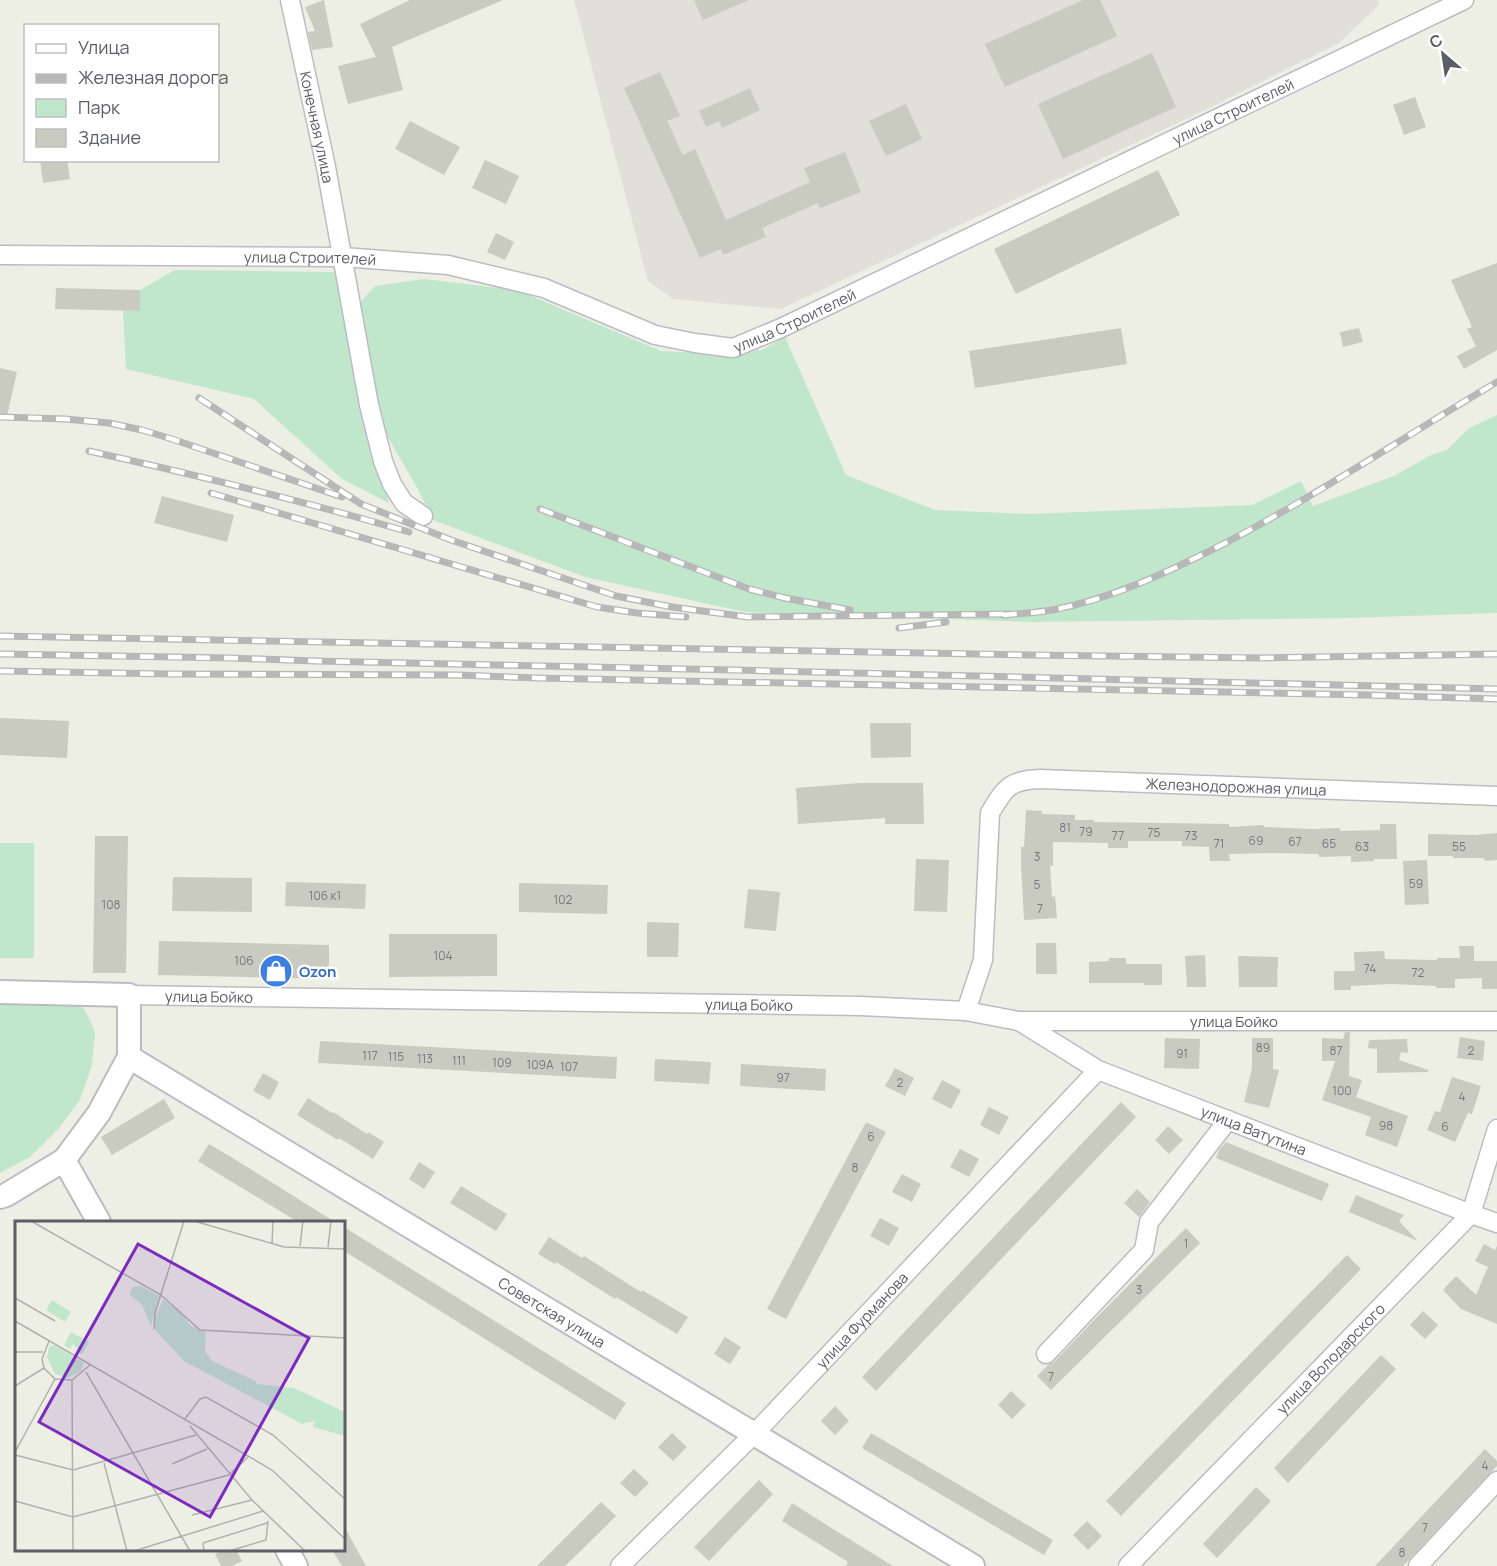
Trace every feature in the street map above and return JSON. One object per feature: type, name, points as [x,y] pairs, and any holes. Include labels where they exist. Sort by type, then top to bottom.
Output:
[{"type":"street","name":"Конечная улица","points":[[290,0],[343,257],[369,405],[383,461],[392,484],[404,503],[423,516]]},
{"type":"street","name":"улица Строителей","points":[[0,255],[343,257],[448,266],[544,288],[655,335],[733,348],[781,328],[1464,0]]},
{"type":"street","name":"Железнодорожная улица","points":[[966,1011],[983,960],[990,813],[1011,784],[1026,779],[1497,796]]},
{"type":"street","name":"улица Бойко","points":[[0,992],[129,996],[838,1006],[966,1011],[1018,1021],[1497,1021]]},
{"type":"street","points":[[0,1197],[64,1160],[99,1113],[129,1057],[129,996]]},
{"type":"street","name":"улица Ватутина","points":[[1018,1021],[1098,1070],[1497,1223]]},
{"type":"street","name":"Советская улица","points":[[129,1057],[973,1566]]},
{"type":"street","name":"улица Фурманова","points":[[620,1566],[753,1434],[1098,1070]]},
{"type":"street","points":[[1046,1354],[1144,1250],[1149,1222],[1228,1120]]},
{"type":"street","name":"улица Володарского","points":[[1128,1566],[1471,1214],[1497,1129]]},
{"type":"street","points":[[64,1160],[98,1221]]},
{"type":"street","points":[[1418,1566],[1497,1481]]},
{"type":"street","points":[[288,1551],[296,1566]]},
{"type":"shaded area","points":[[574,0],[1378,0],[1380,4],[1339,43],[1203,111],[781,309],[673,299],[648,281]]},
{"type":"green space","points":[[175,270],[334,272],[343,299],[389,503],[342,479],[254,399],[126,369],[123,311],[139,311],[140,290]]},
{"type":"green space","points":[[424,279],[517,290],[661,351],[724,354],[762,350],[785,337],[846,475],[935,510],[1031,514],[1252,505],[1301,481],[1313,506],[1394,476],[1431,455],[1447,450],[1469,428],[1497,415],[1497,613],[1349,618],[1035,622],[745,612],[585,577],[433,520],[387,436],[367,355],[358,305],[375,286]]},
{"type":"green space","points":[[0,843],[34,843],[34,958],[0,958]]},
{"type":"green space","points":[[0,1001],[79,1002],[95,1032],[92,1065],[80,1100],[58,1129],[30,1157],[0,1173]]},
{"type":"building","points":[[324,0],[333,47],[312,50],[308,32],[315,31],[305,7]]},
{"type":"building","points":[[410,0],[503,0],[392,47],[403,90],[348,104],[338,66],[376,57],[360,24]]},
{"type":"building","points":[[694,0],[749,0],[703,20]]},
{"type":"building","points":[[1083,0],[1100,0],[1117,36],[1005,87],[985,44]]},
{"type":"building","points":[[1152,53],[1176,107],[1063,159],[1038,104]]},
{"type":"building","points":[[660,72],[680,116],[667,121],[683,155],[695,149],[726,220],[810,182],[804,168],[845,152],[861,192],[820,208],[818,203],[762,228],[766,237],[723,255],[721,249],[700,258],[624,88]]},
{"type":"building","points":[[750,88],[760,110],[722,128],[719,121],[706,127],[699,111]]},
{"type":"building","points":[[1415,97],[1426,127],[1404,135],[1393,105]]},
{"type":"building","points":[[906,104],[922,139],[886,156],[869,121]]},
{"type":"building","points":[[410,121],[460,147],[444,175],[395,149]]},
{"type":"building","points":[[485,160],[519,176],[506,204],[472,188]]},
{"type":"building","points":[[40,162],[67,162],[70,179],[43,183]]},
{"type":"building","points":[[1158,170],[1180,215],[1016,294],[994,249]]},
{"type":"building","points":[[496,233],[514,242],[505,260],[487,252]]},
{"type":"building","points":[[1497,263],[1497,350],[1464,369],[1457,356],[1476,346],[1467,329],[1472,327],[1451,280]]},
{"type":"building","points":[[56,288],[140,290],[140,311],[55,309]]},
{"type":"building","points":[[1121,328],[1127,364],[975,388],[969,351]]},
{"type":"building","points":[[1359,328],[1363,342],[1343,347],[1340,332]]},
{"type":"building","points":[[0,368],[17,372],[6,420],[0,420]]},
{"type":"building","points":[[162,496],[234,515],[227,542],[154,523]]},
{"type":"building","points":[[0,718],[69,721],[67,758],[0,755]]},
{"type":"building","points":[[870,723],[911,723],[911,757],[871,758]]},
{"type":"building","points":[[860,783],[923,783],[924,824],[885,824],[885,818],[798,824],[796,788]]},
{"type":"building","points":[[1026,810],[1042,811],[1042,814],[1075,815],[1075,820],[1094,820],[1094,822],[1229,824],[1229,827],[1263,825],[1264,827],[1312,829],[1340,828],[1340,831],[1380,830],[1380,824],[1396,824],[1397,859],[1351,862],[1351,856],[1319,857],[1319,854],[1274,853],[1229,854],[1230,861],[1210,861],[1209,847],[1182,846],[1182,841],[1128,841],[1128,848],[1108,848],[1108,843],[1053,842],[1053,866],[1050,866],[1052,897],[1055,896],[1057,918],[1024,920],[1021,847],[1024,847]]},
{"type":"building","points":[[1497,833],[1497,860],[1428,856],[1428,834]]},
{"type":"building","points":[[95,836],[128,836],[126,973],[93,973]]},
{"type":"building","points":[[916,859],[949,860],[947,912],[914,911]]},
{"type":"building","points":[[1427,860],[1429,904],[1405,905],[1403,861]]},
{"type":"building","points":[[173,877],[252,878],[252,912],[172,911]]},
{"type":"building","points":[[286,882],[366,884],[365,909],[285,906]]},
{"type":"building","points":[[519,883],[608,885],[607,914],[519,912]]},
{"type":"building","points":[[748,889],[780,892],[776,931],[744,928]]},
{"type":"building","points":[[647,922],[679,923],[678,957],[647,957]]},
{"type":"building","points":[[389,934],[497,934],[497,976],[389,977]]},
{"type":"building","points":[[159,941],[329,945],[329,979],[158,975]]},
{"type":"building","points":[[1036,943],[1056,943],[1057,974],[1036,974]]},
{"type":"building","points":[[1459,946],[1474,946],[1474,961],[1497,961],[1497,989],[1482,989],[1482,978],[1455,979],[1455,988],[1391,984],[1351,986],[1351,990],[1334,990],[1334,971],[1355,971],[1354,952],[1384,951],[1385,959],[1437,960],[1437,958],[1460,958]]},
{"type":"building","points":[[1205,955],[1206,987],[1187,987],[1185,956]]},
{"type":"building","points":[[1238,956],[1278,957],[1277,987],[1239,987]]},
{"type":"building","points":[[1109,958],[1126,958],[1126,964],[1162,964],[1162,985],[1089,983],[1089,962],[1109,961]]},
{"type":"building","points":[[1345,1032],[1350,1032],[1349,1076],[1362,1080],[1356,1097],[1408,1116],[1397,1147],[1365,1135],[1371,1117],[1322,1100],[1335,1061],[1322,1061],[1322,1038],[1343,1039]]},
{"type":"building","points":[[1460,1037],[1485,1041],[1483,1061],[1457,1058]]},
{"type":"building","points":[[1165,1038],[1200,1039],[1199,1069],[1164,1068]]},
{"type":"building","points":[[1252,1038],[1273,1038],[1273,1069],[1279,1070],[1269,1108],[1244,1102],[1252,1068]]},
{"type":"building","points":[[1407,1039],[1408,1053],[1401,1052],[1399,1060],[1428,1070],[1428,1072],[1377,1073],[1377,1049],[1368,1048],[1369,1040]]},
{"type":"building","points":[[320,1041],[617,1057],[616,1079],[318,1063]]},
{"type":"building","points":[[655,1059],[711,1062],[709,1084],[654,1081]]},
{"type":"building","points":[[741,1064],[826,1069],[825,1091],[740,1086]]},
{"type":"building","points":[[895,1068],[914,1078],[905,1096],[885,1086]]},
{"type":"building","points":[[263,1073],[279,1082],[270,1100],[253,1091]]},
{"type":"building","points":[[1452,1077],[1481,1086],[1472,1114],[1468,1113],[1455,1142],[1427,1130],[1435,1111],[1440,1112]]},
{"type":"building","points":[[942,1080],[961,1090],[951,1109],[932,1099]]},
{"type":"building","points":[[308,1098],[384,1142],[373,1159],[297,1115]]},
{"type":"building","points":[[164,1099],[175,1118],[112,1155],[101,1137]]},
{"type":"building","points":[[1121,1102],[1136,1117],[876,1391],[862,1377]]},
{"type":"building","points":[[989,1107],[1009,1117],[999,1135],[980,1125]]},
{"type":"building","points":[[866,1122],[886,1132],[786,1319],[767,1309]]},
{"type":"building","points":[[1168,1126],[1183,1140],[1169,1154],[1155,1140]]},
{"type":"building","points":[[1226,1142],[1329,1184],[1322,1201],[1216,1158]]},
{"type":"building","points":[[209,1144],[333,1221],[296,1221],[198,1161]]},
{"type":"building","points":[[960,1149],[979,1159],[969,1177],[950,1167]]},
{"type":"building","points":[[419,1162],[435,1172],[424,1189],[409,1179]]},
{"type":"building","points":[[902,1174],[921,1184],[912,1202],[892,1192]]},
{"type":"building","points":[[461,1186],[507,1214],[496,1231],[450,1203]]},
{"type":"building","points":[[1137,1189],[1150,1202],[1139,1217],[1124,1203]]},
{"type":"building","points":[[1356,1195],[1404,1215],[1399,1221],[1418,1241],[1349,1212]]},
{"type":"building","points":[[880,1218],[899,1228],[889,1246],[870,1236]]},
{"type":"building","points":[[345,1228],[626,1403],[615,1420],[345,1252]]},
{"type":"building","points":[[1186,1228],[1200,1243],[1051,1390],[1037,1376],[1054,1362]]},
{"type":"building","points":[[549,1237],[688,1317],[677,1334],[556,1262],[555,1264],[538,1254]]},
{"type":"building","points":[[1484,1244],[1495,1250],[1497,1246],[1497,1324],[1461,1309],[1443,1290],[1456,1276],[1476,1295],[1488,1267],[1475,1261]]},
{"type":"building","points":[[1347,1255],[1361,1269],[1121,1516],[1106,1501]]},
{"type":"building","points":[[1423,1311],[1438,1325],[1425,1339],[1410,1325]]},
{"type":"building","points":[[725,1337],[741,1347],[730,1364],[714,1354]]},
{"type":"building","points":[[1381,1355],[1396,1369],[1288,1483],[1274,1468]]},
{"type":"building","points":[[1011,1391],[1026,1405],[1012,1419],[998,1405]]},
{"type":"building","points":[[835,1406],[849,1421],[835,1435],[821,1421]]},
{"type":"building","points":[[672,1433],[687,1447],[673,1461],[658,1447]]},
{"type":"building","points":[[871,1433],[1053,1540],[1044,1555],[862,1448]]},
{"type":"building","points":[[1485,1449],[1497,1461],[1497,1466],[1409,1560],[1403,1566],[1375,1566]]},
{"type":"building","points":[[634,1469],[649,1483],[635,1497],[620,1483]]},
{"type":"building","points":[[759,1480],[773,1494],[709,1561],[694,1547]]},
{"type":"building","points":[[1256,1487],[1271,1501],[1217,1558],[1203,1544]]},
{"type":"building","points":[[601,1502],[616,1516],[565,1566],[537,1566]]},
{"type":"building","points":[[792,1503],[893,1566],[846,1566],[848,1562],[782,1521]]},
{"type":"building","points":[[1087,1521],[1102,1536],[1088,1550],[1073,1535]]},
{"type":"building","points":[[345,1528],[366,1566],[342,1566],[333,1551],[345,1551]]},
{"type":"building","points":[[222,1551],[237,1551],[242,1561],[232,1566],[221,1566],[215,1554]]},
{"type":"railway","points":[[1003,615],[1050,610],[1091,601],[1141,583],[1173,568],[1229,541],[1307,498],[1497,382]]},
{"type":"railway","points":[[199,398],[361,504],[451,540],[616,596],[672,607],[748,617],[1010,614]]},
{"type":"railway","points":[[0,417],[109,423],[142,430],[342,497]]},
{"type":"railway","points":[[89,451],[249,489],[409,532]]},
{"type":"railway","points":[[211,493],[597,607],[686,617]]},
{"type":"railway","points":[[540,509],[749,589],[850,610]]},
{"type":"railway","points":[[899,628],[946,622]]},
{"type":"railway","points":[[0,636],[1261,658],[1497,654]]},
{"type":"railway","points":[[0,654],[1497,689]]},
{"type":"railway","points":[[0,671],[457,675],[1497,699]]},
{"type":"place","name":"Ozon","points":[[276,971]]}]
